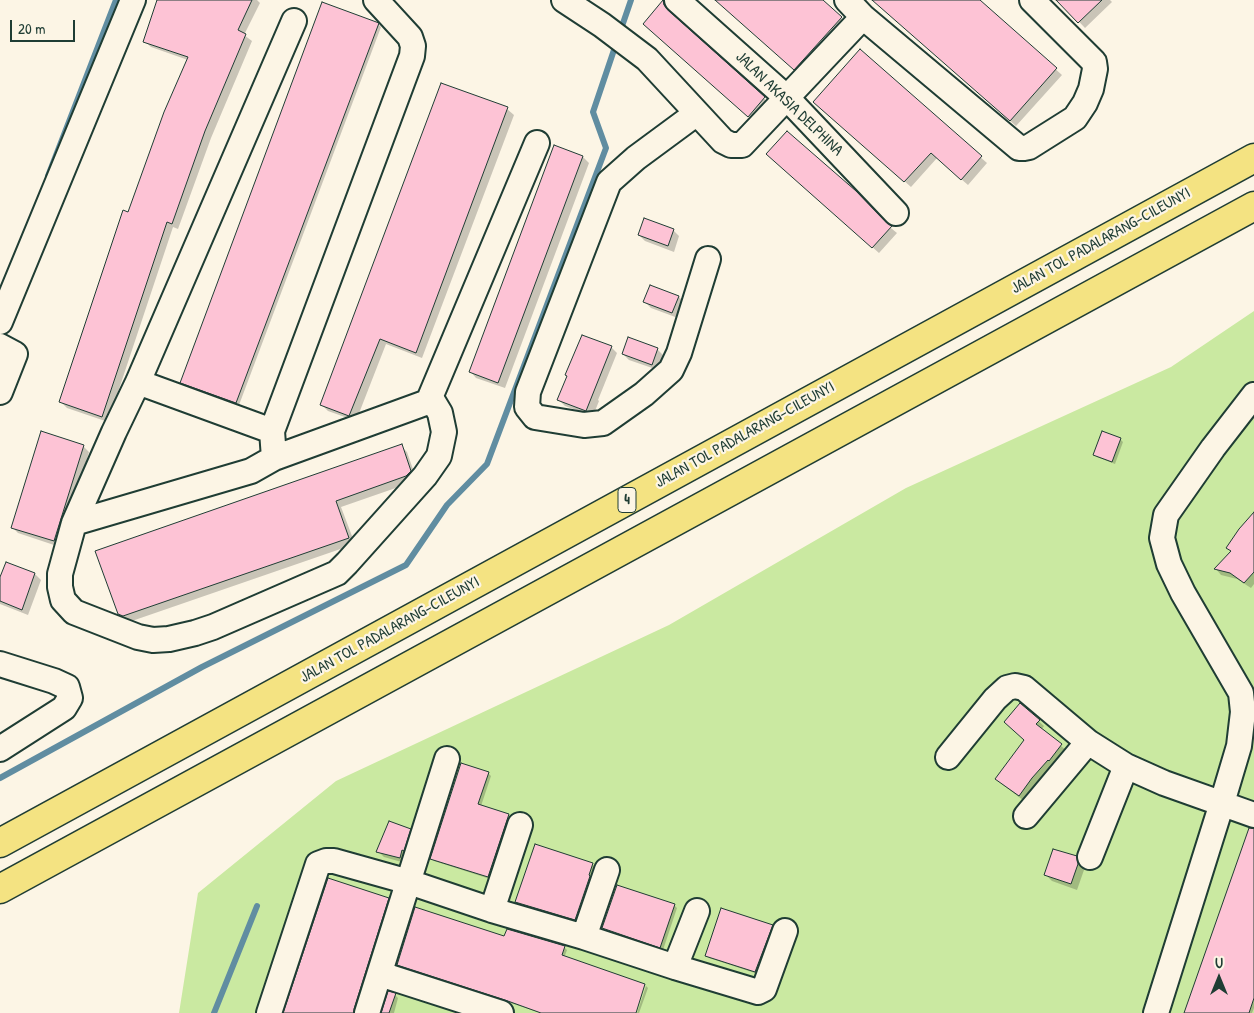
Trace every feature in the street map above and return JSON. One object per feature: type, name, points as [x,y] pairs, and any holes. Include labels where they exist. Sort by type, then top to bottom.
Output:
[{"type":"highway","name":"JALAN TOL PADALARANG–CILEUNYI","points":[[0,843],[1254,158]]},
{"type":"highway","points":[[0,890],[1254,206]]},
{"type":"street","points":[[0,322],[134,0]]},
{"type":"street","points":[[274,458],[272,431],[412,56],[413,46],[410,37],[376,0]]},
{"type":"street","points":[[564,0],[647,59],[723,141],[732,146],[742,145],[863,18]]},
{"type":"street","name":"JALAN AKASIA DELPHINA","points":[[677,0],[787,98],[896,213]]},
{"type":"street","points":[[847,0],[863,18],[1019,148],[1029,147],[1075,118],[1085,103],[1091,89],[1095,69],[1094,62],[1032,0]]},
{"type":"street","points":[[294,22],[138,382],[74,523],[60,574],[63,600],[74,612],[138,637],[153,640],[195,634],[337,574],[425,476],[438,456],[444,432],[440,413],[430,398]]},
{"type":"street","points":[[698,113],[636,158],[609,182],[528,392],[527,407],[535,417],[584,425],[603,423],[644,394],[672,370],[708,259]]},
{"type":"street","points":[[74,523],[251,471],[274,458],[425,403],[430,398],[537,143]]},
{"type":"street","points":[[0,392],[8,350]]},
{"type":"street","points":[[138,382],[272,431]]},
{"type":"street","points":[[1156,1013],[1239,746],[1243,712],[1241,693],[1183,593],[1169,564],[1162,538],[1166,514],[1254,395]]},
{"type":"street","points":[[0,664],[67,687],[70,698],[64,708],[0,749]]},
{"type":"street","points":[[948,757],[996,699],[1007,688],[1015,686],[1024,688],[1088,742],[1126,766],[1164,783],[1254,815]]},
{"type":"street","points":[[1026,816],[1088,742]]},
{"type":"street","points":[[367,1013],[447,758]]},
{"type":"street","points":[[1090,857],[1126,766]]},
{"type":"street","points":[[492,910],[520,825]]},
{"type":"street","points":[[269,1013],[318,864],[326,861],[334,861],[409,882],[492,910],[758,992],[764,989],[785,931]]},
{"type":"street","points":[[584,937],[607,870]]},
{"type":"street","points":[[675,967],[697,911]]},
{"type":"street","points":[[380,974],[501,1013]]},
{"type":"green space","points":[[1254,311],[1254,1013],[179,1013],[198,893],[336,781],[669,625],[906,488],[1171,367]]},
{"type":"building","points":[[157,0],[252,0],[238,30],[246,34],[205,131],[172,224],[167,222],[102,417],[59,402],[123,210],[128,212],[164,112],[188,57],[143,42]]},
{"type":"building","points":[[663,0],[668,10],[765,97],[748,117],[643,24]]},
{"type":"building","points":[[715,0],[823,0],[842,17],[794,70]]},
{"type":"building","points":[[872,0],[980,0],[1057,68],[1010,121]]},
{"type":"building","points":[[1056,0],[1102,0],[1078,23]]},
{"type":"building","points":[[322,2],[379,23],[236,403],[180,383]]},
{"type":"building","points":[[860,49],[982,156],[961,180],[931,153],[904,182],[813,102]]},
{"type":"building","points":[[441,83],[508,107],[416,353],[380,339],[349,416],[320,405]]},
{"type":"building","points":[[787,131],[856,191],[892,226],[872,248],[766,154]]},
{"type":"building","points":[[554,145],[583,156],[498,383],[469,372]]},
{"type":"building","points":[[644,218],[674,229],[668,246],[638,235]]},
{"type":"building","points":[[650,285],[679,296],[672,313],[643,302]]},
{"type":"building","points":[[582,335],[612,346],[586,411],[557,400],[567,376],[565,375]]},
{"type":"building","points":[[628,337],[658,348],[652,365],[622,354]]},
{"type":"building","points":[[41,431],[84,445],[54,541],[11,528]]},
{"type":"building","points":[[1102,431],[1121,438],[1112,462],[1093,455]]},
{"type":"building","points":[[402,444],[411,471],[406,476],[336,501],[349,538],[123,616],[118,614],[95,551]]},
{"type":"building","points":[[1254,512],[1254,572],[1244,583],[1230,573],[1214,569],[1231,551],[1226,548]]},
{"type":"building","points":[[6,562],[35,573],[22,610],[0,601],[0,577]]},
{"type":"building","points":[[1020,703],[1040,720],[1036,724],[1062,744],[1019,796],[995,779],[1024,740],[1004,722]]},
{"type":"building","points":[[461,763],[489,772],[478,804],[509,814],[488,877],[430,859]]},
{"type":"building","points":[[389,821],[411,829],[400,858],[376,852]]},
{"type":"building","points":[[1249,828],[1254,828],[1254,998],[1249,1013],[1184,1013]]},
{"type":"building","points":[[535,844],[593,863],[575,920],[515,902]]},
{"type":"building","points":[[1053,849],[1077,856],[1078,864],[1071,884],[1044,875]]},
{"type":"building","points":[[328,878],[389,898],[354,1013],[283,1013]]},
{"type":"building","points":[[617,885],[675,904],[660,948],[602,928]]},
{"type":"building","points":[[415,907],[504,936],[507,929],[565,946],[562,955],[645,984],[636,1013],[541,1013],[397,965]]},
{"type":"building","points":[[721,908],[773,925],[755,972],[705,956]]},
{"type":"building","points":[[388,991],[396,993],[389,1013],[381,1013]]},
{"type":"waterway","points":[[48,176],[116,0]]},
{"type":"waterway","points":[[620,32],[631,0]]},
{"type":"waterway","points":[[0,778],[202,667],[406,565],[447,505],[487,464],[606,148],[593,112],[617,41]]},
{"type":"waterway","points":[[214,1013],[257,906]]}]
